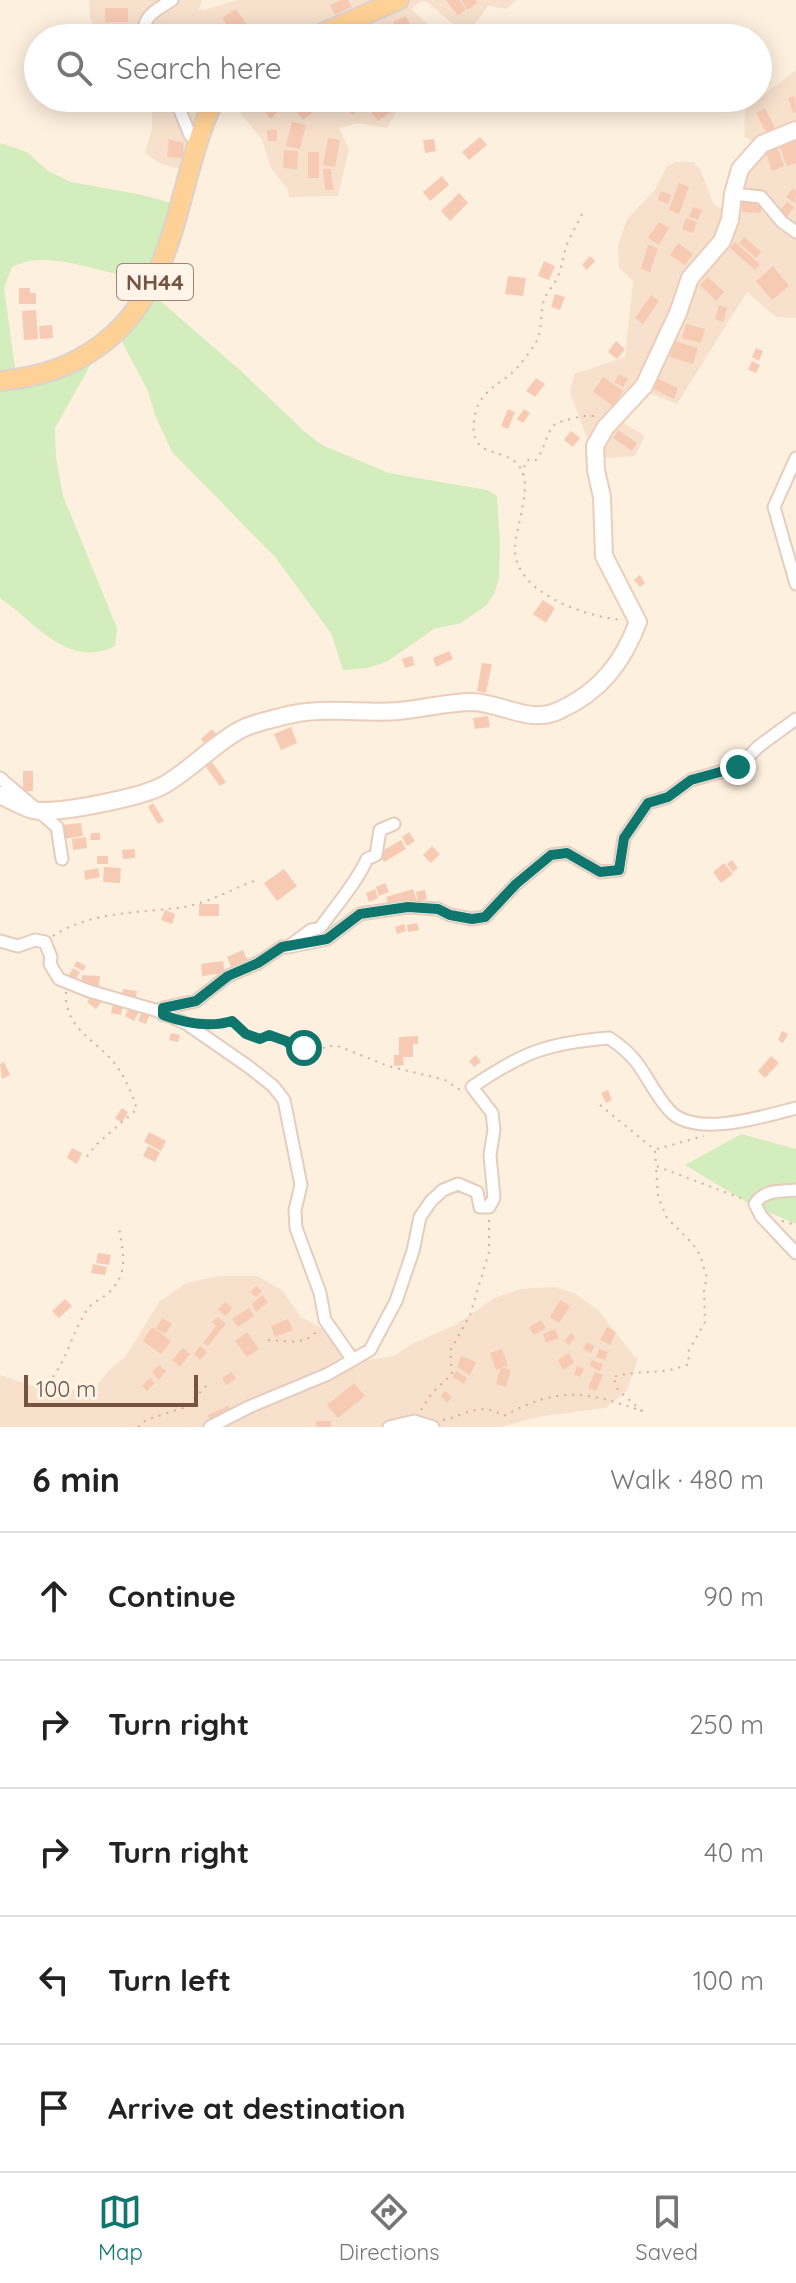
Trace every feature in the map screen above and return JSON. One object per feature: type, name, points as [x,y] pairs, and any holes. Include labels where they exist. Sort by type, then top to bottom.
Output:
[{"type":"main road","points":[[343,24],[399,0]]},
{"type":"main road","name":"NH44","points":[[0,381],[30,378],[55,371],[87,355],[129,321],[157,277],[209,112]]},
{"type":"main road","points":[[0,795],[35,810],[130,798],[163,786],[240,729],[288,715],[332,710],[403,711],[436,704],[474,702],[533,717],[558,712],[606,680],[630,643],[638,622],[604,556],[602,497],[595,446],[600,434],[644,386],[678,313],[690,278],[722,241],[730,220],[740,169],[762,144],[796,130]]},
{"type":"street","points":[[144,24],[147,17],[172,0]]},
{"type":"street","points":[[181,112],[190,135],[198,141]]},
{"type":"street","points":[[733,194],[761,197],[782,222],[796,232]]},
{"type":"street","points":[[796,458],[774,507],[796,584]]},
{"type":"street","points":[[163,1015],[163,1008],[196,1001],[228,976],[258,963],[282,947],[327,939],[360,914],[408,907],[438,909],[472,919],[485,917],[516,884],[551,855],[567,853],[600,872],[619,870],[624,838],[648,803],[668,797],[691,780],[738,767],[759,746],[796,719]]},
{"type":"street","points":[[0,778],[57,827],[62,859]]},
{"type":"street","points":[[288,947],[304,934],[320,928],[367,859],[376,855],[380,830],[394,824]]},
{"type":"street","points":[[0,941],[18,946],[35,940],[45,942],[51,957],[50,964],[59,979],[187,1024],[273,1086],[284,1100],[301,1185],[295,1210],[296,1228],[320,1293],[325,1320],[353,1360]]},
{"type":"street","points":[[210,1427],[328,1374],[370,1350],[396,1301],[413,1251],[420,1217],[443,1190],[458,1184],[477,1192],[480,1207],[489,1207],[494,1198],[490,1155],[494,1130],[492,1113],[472,1087],[499,1068],[534,1050],[574,1041],[609,1038],[638,1060],[671,1113],[697,1124],[743,1122],[796,1108]]},
{"type":"street","points":[[796,1190],[769,1192],[759,1197],[755,1204],[761,1216],[796,1253]]},
{"type":"street","points":[[389,1427],[414,1421],[433,1427]]},
{"type":"path","points":[[523,475],[521,467],[503,455],[481,448],[476,441],[475,414],[488,391],[516,369],[537,341],[545,298],[558,277],[567,244],[582,214]]},
{"type":"path","points":[[617,415],[582,416],[556,423],[541,448],[540,456],[525,462],[515,550],[519,568],[532,585],[562,603],[597,617],[638,622]]},
{"type":"path","points":[[45,942],[64,929],[146,909],[187,906],[254,881]]},
{"type":"path","points":[[67,983],[65,997],[69,1019],[117,1067],[137,1109],[97,1144],[83,1161]]},
{"type":"path","points":[[187,1024],[232,1021],[246,1034],[260,1039],[269,1035],[286,1041],[296,1049],[319,1052],[326,1046],[338,1046],[376,1062],[445,1080],[459,1091],[465,1083],[472,1087]]},
{"type":"path","points":[[414,1421],[448,1420],[463,1412],[492,1409],[504,1416],[551,1395],[573,1394],[601,1398],[642,1411],[618,1390],[613,1377],[661,1373],[689,1364],[688,1352],[705,1322],[704,1289],[707,1278],[700,1255],[667,1218],[658,1196],[655,1150],[600,1105]]},
{"type":"path","points":[[655,1150],[705,1136]]},
{"type":"path","points":[[656,1166],[755,1204]]},
{"type":"path","points":[[414,1421],[432,1393],[452,1374],[450,1351],[470,1315],[489,1252],[489,1207]]},
{"type":"path","points":[[53,1377],[64,1362],[89,1306],[109,1293],[124,1270],[119,1227]]},
{"type":"path","points":[[268,1340],[298,1342],[312,1337],[325,1320]]},
{"type":"path","points":[[138,1427],[146,1420],[186,1407],[206,1386]]},
{"type":"shaded area","points":[[89,0],[202,0],[199,9],[204,10],[237,0],[516,0],[507,9],[488,6],[475,24],[453,24],[422,1],[412,10],[428,24],[93,24]]},
{"type":"shaded area","points":[[796,70],[796,318],[776,317],[747,292],[677,404],[647,392],[621,421],[645,436],[635,456],[601,458],[604,445],[591,449],[570,393],[574,374],[625,357],[633,281],[619,268],[618,245],[627,219],[655,190],[667,166],[675,162],[693,162],[700,169],[714,205],[723,209],[736,163],[756,142],[744,137],[745,112],[772,112],[772,88]]},
{"type":"shaded area","points":[[152,112],[215,112],[183,170],[159,163],[145,153],[152,129]]},
{"type":"shaded area","points":[[240,112],[396,112],[387,128],[358,123],[339,128],[349,149],[338,196],[289,197],[288,190],[271,168],[262,140]]},
{"type":"shaded area","points":[[218,1276],[257,1276],[282,1290],[301,1317],[369,1360],[394,1356],[412,1344],[457,1324],[494,1298],[520,1289],[554,1287],[574,1293],[599,1311],[638,1358],[627,1391],[605,1408],[543,1416],[500,1427],[0,1427],[0,1375],[50,1392],[95,1388],[109,1370],[126,1356],[159,1302],[186,1283]]},
{"type":"green space","points":[[0,143],[27,152],[48,171],[71,182],[175,204],[154,275],[126,276],[53,260],[25,262],[12,267],[4,288],[16,375],[0,374]]},
{"type":"green space","points":[[157,298],[322,445],[389,473],[487,490],[497,496],[499,578],[487,605],[461,623],[434,629],[388,661],[368,668],[343,670],[331,633],[275,557],[172,452],[148,391],[120,338],[138,323]]},
{"type":"green space","points":[[96,355],[55,428],[63,496],[117,628],[115,646],[98,652],[82,652],[53,640],[0,598],[0,386],[38,383]]},
{"type":"green space","points":[[741,1134],[796,1149],[796,1224],[751,1205],[685,1165]]},
{"type":"building","points":[[348,0],[352,7],[335,15],[330,5]]},
{"type":"building","points":[[446,0],[459,0],[466,9],[458,16]]},
{"type":"building","points":[[461,0],[475,0],[477,3],[468,10]]},
{"type":"building","points":[[105,8],[128,8],[128,22],[105,22]]},
{"type":"building","points":[[236,9],[246,24],[226,24],[222,18]]},
{"type":"building","points":[[406,16],[410,24],[394,24]]},
{"type":"building","points":[[795,96],[796,112],[793,113],[788,98]]},
{"type":"building","points":[[265,112],[277,112],[271,119]]},
{"type":"building","points":[[297,112],[313,112],[303,120]]},
{"type":"building","points":[[371,112],[390,112],[378,121]]},
{"type":"building","points":[[767,112],[775,128],[766,132],[756,113]]},
{"type":"building","points":[[292,122],[306,125],[300,149],[286,146]]},
{"type":"building","points":[[267,130],[277,130],[277,141],[268,141]]},
{"type":"building","points":[[480,137],[487,145],[469,160],[462,152]]},
{"type":"building","points":[[328,138],[340,140],[335,167],[323,165]]},
{"type":"building","points":[[796,138],[796,163],[787,166],[779,145]]},
{"type":"building","points":[[169,139],[184,143],[183,158],[167,157]]},
{"type":"building","points":[[434,139],[436,151],[425,153],[423,140]]},
{"type":"building","points":[[777,147],[784,166],[772,171],[765,151]]},
{"type":"building","points":[[284,150],[298,151],[297,169],[283,168]]},
{"type":"building","points":[[308,152],[319,152],[319,178],[308,178]]},
{"type":"building","points":[[323,169],[331,169],[333,190],[325,190]]},
{"type":"building","points":[[442,176],[449,185],[430,201],[423,192]]},
{"type":"building","points":[[679,183],[689,187],[679,214],[669,210]]},
{"type":"building","points":[[793,188],[796,190],[795,203],[786,197]]},
{"type":"building","points":[[661,191],[671,195],[668,204],[658,200]]},
{"type":"building","points":[[459,193],[468,203],[450,221],[441,211]]},
{"type":"building","points":[[742,197],[761,197],[761,213],[742,212]]},
{"type":"building","points":[[787,202],[794,207],[786,218],[779,212]]},
{"type":"building","points":[[693,207],[702,210],[698,220],[689,217]]},
{"type":"building","points":[[686,218],[697,222],[693,233],[682,229]]},
{"type":"building","points":[[659,222],[669,228],[659,245],[648,238]]},
{"type":"building","points":[[744,237],[761,252],[756,258],[739,243]]},
{"type":"building","points":[[735,242],[760,264],[755,270],[730,248]]},
{"type":"building","points":[[678,243],[693,254],[685,265],[670,255]]},
{"type":"building","points":[[648,245],[658,248],[650,272],[641,269]]},
{"type":"building","points":[[590,256],[595,261],[587,270],[582,265]]},
{"type":"building","points":[[544,261],[555,266],[549,280],[538,276]]},
{"type":"building","points":[[773,266],[789,286],[772,300],[756,281]]},
{"type":"building","points":[[508,276],[526,278],[523,296],[505,294]]},
{"type":"building","points":[[708,277],[724,292],[716,301],[700,285]]},
{"type":"building","points":[[19,288],[30,288],[30,293],[36,293],[36,304],[19,304]]},
{"type":"building","points":[[555,294],[565,297],[560,310],[551,307]]},
{"type":"building","points":[[651,295],[659,301],[643,324],[635,318]]},
{"type":"building","points":[[719,305],[727,308],[723,322],[715,319]]},
{"type":"building","points":[[36,310],[38,339],[24,340],[22,311]]},
{"type":"building","points":[[686,324],[705,329],[701,343],[682,338]]},
{"type":"building","points":[[52,325],[53,338],[40,339],[39,326]]},
{"type":"building","points":[[616,341],[625,349],[617,359],[608,352]]},
{"type":"building","points":[[674,341],[698,348],[693,364],[670,357]]},
{"type":"building","points":[[756,348],[763,351],[759,361],[752,357]]},
{"type":"building","points":[[752,361],[760,365],[756,373],[748,370]]},
{"type":"building","points":[[619,374],[628,379],[623,387],[614,382]]},
{"type":"building","points":[[603,377],[623,391],[613,406],[593,392]]},
{"type":"building","points":[[654,377],[678,388],[674,399],[649,387]]},
{"type":"building","points":[[536,378],[545,384],[535,397],[526,391]]},
{"type":"building","points":[[508,409],[515,412],[508,429],[501,426]]},
{"type":"building","points":[[524,409],[530,413],[523,423],[517,419]]},
{"type":"building","points":[[618,430],[637,443],[632,451],[613,438]]},
{"type":"building","points":[[571,431],[580,438],[573,447],[564,440]]},
{"type":"building","points":[[640,575],[645,583],[640,587],[634,580]]},
{"type":"building","points":[[543,600],[555,608],[546,623],[533,614]]},
{"type":"building","points":[[449,651],[453,659],[436,667],[433,658]]},
{"type":"building","points":[[412,656],[415,665],[405,668],[402,659]]},
{"type":"building","points":[[482,663],[492,664],[486,693],[477,691]]},
{"type":"building","points":[[488,716],[490,727],[475,729],[473,718]]},
{"type":"building","points":[[291,727],[297,743],[281,750],[274,734]]},
{"type":"building","points":[[212,729],[219,737],[207,747],[201,739]]},
{"type":"building","points":[[212,762],[226,782],[220,786],[206,767]]},
{"type":"building","points":[[23,771],[33,771],[33,791],[23,792]]},
{"type":"building","points":[[153,803],[164,821],[158,824],[148,807]]},
{"type":"building","points":[[81,823],[83,836],[64,839],[62,825]]},
{"type":"building","points":[[409,832],[415,841],[407,846],[402,837]]},
{"type":"building","points":[[91,833],[100,833],[100,840],[90,840]]},
{"type":"building","points":[[86,837],[87,848],[73,850],[72,839]]},
{"type":"building","points":[[401,840],[406,849],[384,862],[379,853]]},
{"type":"building","points":[[432,846],[440,854],[431,863],[423,855]]},
{"type":"building","points":[[135,849],[135,858],[123,859],[122,850]]},
{"type":"building","points":[[97,856],[108,856],[108,864],[97,864]]},
{"type":"building","points":[[732,860],[738,868],[733,872],[727,864]]},
{"type":"building","points":[[724,863],[733,874],[721,883],[713,872]]},
{"type":"building","points":[[104,867],[121,868],[120,883],[103,882]]},
{"type":"building","points":[[98,868],[100,877],[85,880],[84,871]]},
{"type":"building","points":[[284,869],[297,886],[277,901],[264,883]]},
{"type":"building","points":[[385,883],[389,892],[379,896],[376,887]]},
{"type":"building","points":[[375,889],[378,898],[369,902],[366,893]]},
{"type":"building","points":[[413,889],[417,901],[389,907],[386,897]]},
{"type":"building","points":[[425,890],[427,899],[418,902],[416,892]]},
{"type":"building","points":[[199,904],[219,904],[219,916],[199,916]]},
{"type":"building","points":[[165,910],[175,914],[172,924],[161,920]]},
{"type":"building","points":[[417,923],[419,930],[408,932],[407,925]]},
{"type":"building","points":[[404,924],[406,931],[397,934],[395,927]]},
{"type":"building","points":[[243,950],[249,963],[233,971],[227,957]]},
{"type":"building","points":[[77,961],[86,966],[83,971],[74,966]]},
{"type":"building","points":[[223,961],[225,973],[202,976],[201,964]]},
{"type":"building","points":[[73,968],[80,972],[75,981],[68,977]]},
{"type":"building","points":[[82,975],[100,976],[99,986],[82,985]]},
{"type":"building","points":[[123,989],[137,991],[136,998],[122,997]]},
{"type":"building","points":[[94,993],[103,1000],[96,1009],[87,1002]]},
{"type":"building","points":[[113,1004],[123,1005],[121,1015],[111,1013]]},
{"type":"building","points":[[129,1007],[139,1012],[134,1021],[125,1016]]},
{"type":"building","points":[[142,1011],[150,1014],[146,1024],[138,1021]]},
{"type":"building","points":[[782,1031],[788,1034],[783,1043],[778,1040]]},
{"type":"building","points":[[171,1033],[180,1035],[178,1042],[169,1040]]},
{"type":"building","points":[[418,1036],[418,1044],[413,1044],[413,1057],[403,1057],[404,1065],[394,1066],[394,1055],[399,1055],[399,1037]]},
{"type":"building","points":[[476,1055],[481,1062],[474,1067],[469,1061]]},
{"type":"building","points":[[771,1056],[779,1063],[765,1078],[758,1071]]},
{"type":"building","points":[[4,1062],[10,1075],[2,1079],[0,1064]]},
{"type":"building","points":[[608,1090],[612,1100],[606,1103],[601,1093]]},
{"type":"building","points":[[122,1108],[128,1112],[122,1123],[115,1118]]},
{"type":"building","points":[[149,1132],[166,1141],[161,1151],[144,1142]]},
{"type":"building","points":[[148,1146],[160,1152],[155,1162],[143,1156]]},
{"type":"building","points":[[72,1148],[82,1153],[77,1164],[67,1158]]},
{"type":"building","points":[[98,1253],[111,1255],[109,1265],[96,1263]]},
{"type":"building","points":[[93,1264],[107,1267],[105,1275],[91,1273]]},
{"type":"building","points":[[256,1286],[262,1291],[256,1297],[250,1292]]},
{"type":"building","points":[[262,1295],[268,1302],[256,1312],[252,1304]]},
{"type":"building","points":[[65,1299],[72,1306],[59,1318],[52,1311]]},
{"type":"building","points":[[560,1300],[570,1306],[559,1323],[550,1317]]},
{"type":"building","points":[[225,1302],[232,1308],[226,1316],[218,1310]]},
{"type":"building","points":[[249,1308],[254,1316],[238,1327],[232,1319]]},
{"type":"building","points":[[218,1317],[226,1324],[208,1346],[203,1343],[216,1326],[212,1322]]},
{"type":"building","points":[[162,1318],[172,1324],[165,1334],[156,1329]]},
{"type":"building","points":[[288,1319],[293,1330],[275,1337],[271,1326]]},
{"type":"building","points":[[541,1320],[546,1328],[534,1335],[529,1327]]},
{"type":"building","points":[[152,1327],[171,1341],[161,1354],[143,1341]]},
{"type":"building","points":[[607,1327],[616,1332],[610,1345],[600,1340]]},
{"type":"building","points":[[555,1329],[559,1338],[546,1343],[543,1334]]},
{"type":"building","points":[[247,1332],[259,1349],[247,1357],[235,1341]]},
{"type":"building","points":[[571,1333],[575,1337],[569,1345],[564,1341]]},
{"type":"building","points":[[587,1342],[595,1346],[591,1353],[583,1349]]},
{"type":"building","points":[[200,1346],[207,1352],[200,1360],[194,1354]]},
{"type":"building","points":[[183,1348],[190,1354],[180,1367],[172,1360]]},
{"type":"building","points":[[502,1349],[508,1365],[496,1370],[490,1353]]},
{"type":"building","points":[[599,1349],[608,1352],[605,1360],[596,1357]]},
{"type":"building","points":[[569,1353],[574,1363],[563,1370],[558,1360]]},
{"type":"building","points":[[461,1356],[476,1362],[470,1375],[457,1367]]},
{"type":"building","points":[[592,1360],[603,1364],[600,1371],[590,1366]]},
{"type":"building","points":[[159,1365],[166,1371],[159,1380],[152,1372]]},
{"type":"building","points":[[577,1366],[584,1369],[580,1377],[574,1375]]},
{"type":"building","points":[[501,1367],[511,1370],[506,1387],[496,1384]]},
{"type":"building","points":[[456,1371],[467,1378],[464,1384],[453,1377]]},
{"type":"building","points":[[232,1372],[236,1379],[226,1385],[222,1378]]},
{"type":"building","points":[[595,1372],[603,1375],[596,1391],[588,1388]]},
{"type":"building","points":[[150,1378],[155,1383],[147,1391],[142,1386]]},
{"type":"building","points":[[354,1383],[365,1396],[338,1418],[327,1405]]},
{"type":"building","points":[[445,1391],[452,1397],[447,1403],[441,1396]]},
{"type":"building","points":[[228,1406],[232,1414],[211,1423],[208,1415]]},
{"type":"building","points":[[316,1421],[331,1421],[331,1427],[317,1427]]},
{"type":"route","points":[[304,1048],[296,1049],[294,1045],[269,1035],[260,1039],[246,1034],[232,1021],[187,1024],[163,1015],[163,1008],[196,1001],[228,976],[258,963],[282,947],[327,939],[360,914],[408,907],[438,909],[472,919],[485,917],[536,865],[551,855],[567,853],[600,872],[619,870],[624,838],[648,803],[668,797],[691,780],[738,767]]}]
